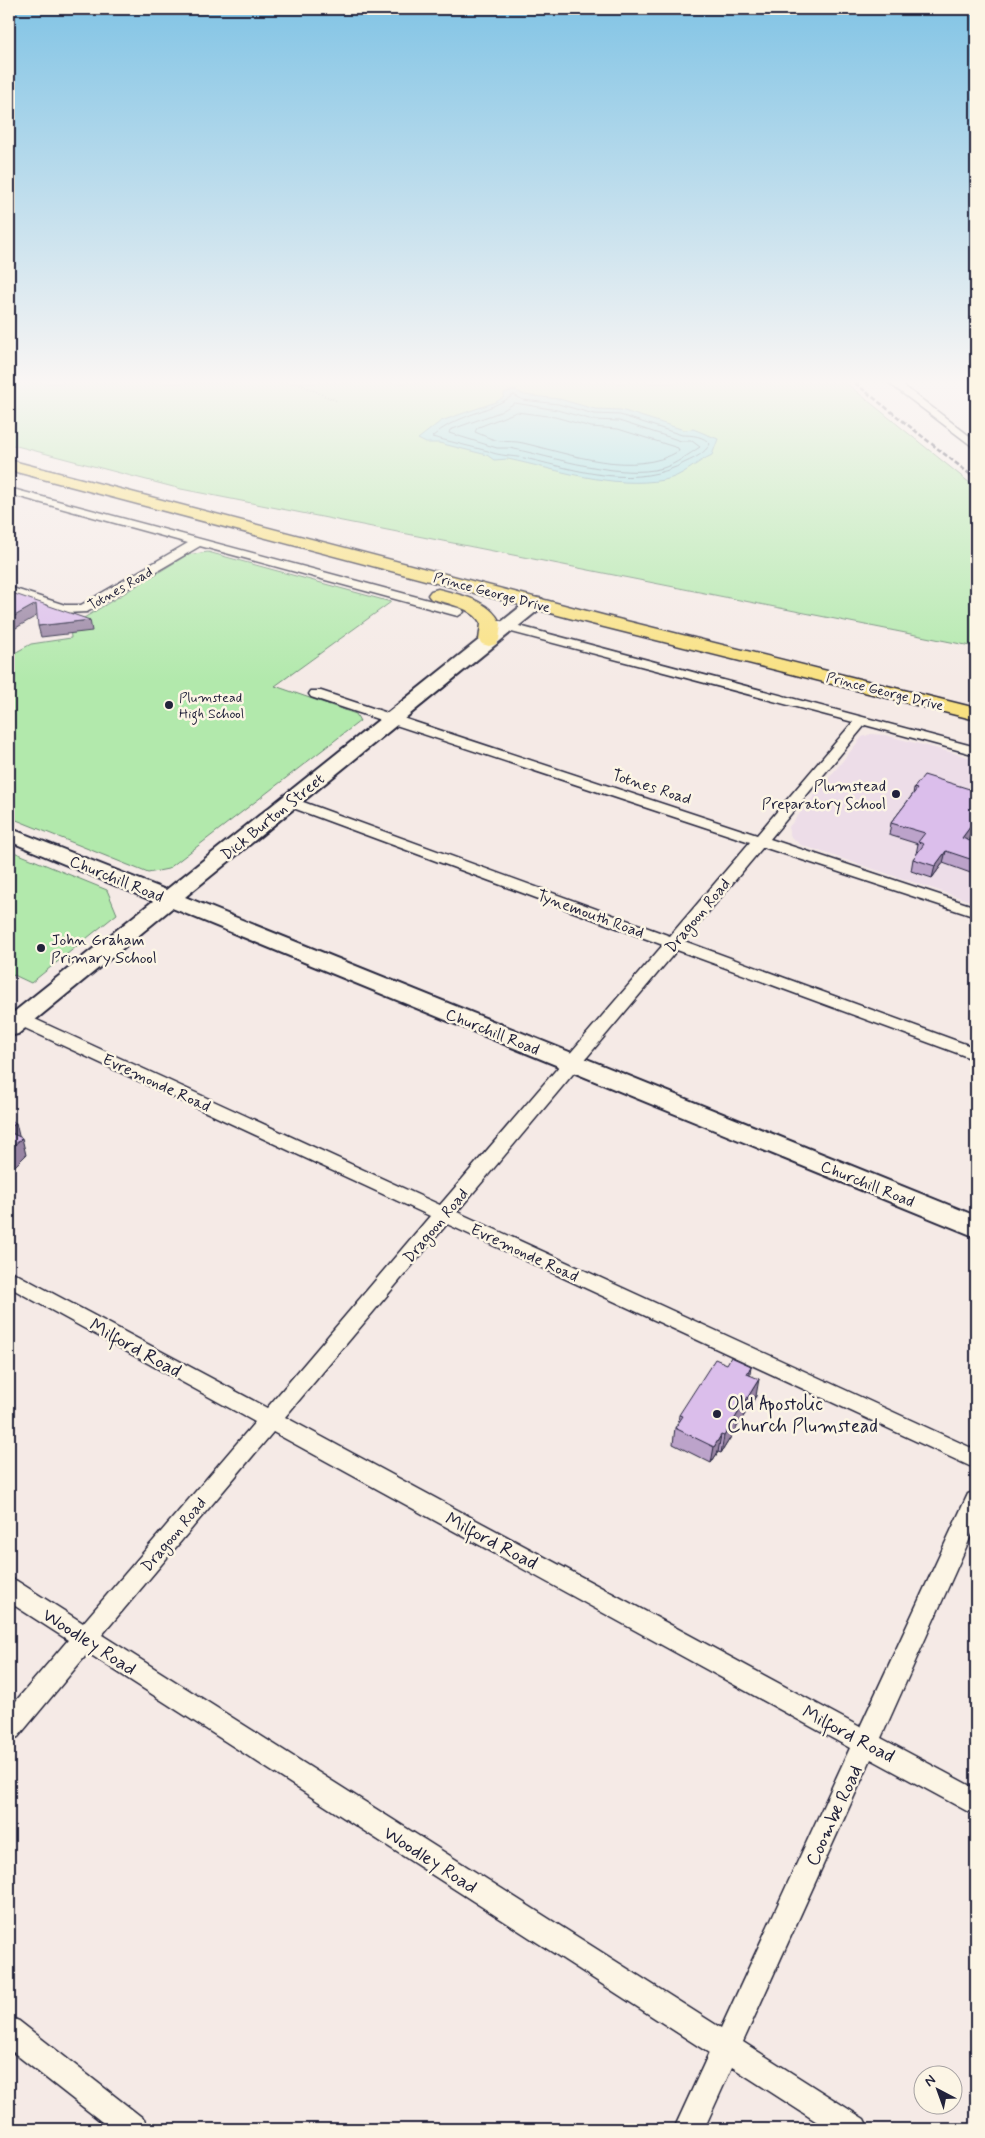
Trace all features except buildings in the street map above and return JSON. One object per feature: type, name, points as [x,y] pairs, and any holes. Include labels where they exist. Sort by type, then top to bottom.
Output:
[{"type":"main road","name":"Prince George Drive","points":[[20,483],[375,575],[509,621],[976,714]]},
{"type":"main road","name":"Prince George Drive","points":[[66,483],[509,621],[976,726]]},
{"type":"main road","points":[[375,575],[469,605],[486,615],[509,621]]},
{"type":"street","points":[[9,491],[458,612]]},
{"type":"street","name":"Totnes Road","points":[[9,591],[64,609],[83,609],[198,542]]},
{"type":"street","points":[[509,621],[558,639],[976,751]]},
{"type":"street","name":"Dick Burton Street","points":[[14,1023],[167,898],[393,719],[509,621]]},
{"type":"street","name":"Totnes Road","points":[[316,694],[976,912]]},
{"type":"street","name":"Dragoon Road","points":[[9,1728],[861,721]]},
{"type":"street","name":"Tynemouth Road","points":[[290,802],[976,1054]]},
{"type":"street","name":"Churchill Road","points":[[9,834],[976,1227]]},
{"type":"street","name":"Evremonde Road","points":[[14,1023],[444,1214],[976,1460]]},
{"type":"street","name":"Milford Road","points":[[9,1278],[976,1802]]},
{"type":"street","name":"Coombe Road","points":[[689,2129],[976,1501]]},
{"type":"street","name":"Woodley Road","points":[[9,1589],[854,2129]]},
{"type":"street","points":[[9,2031],[134,2129]]},
{"type":"shaded area","name":"Plumstead Preparatory School","points":[[871,734],[885,735],[976,759],[976,903],[801,845],[791,837],[788,828],[862,737]]},
{"type":"green space","points":[[157,483],[970,483],[976,488],[976,647]]},
{"type":"green space","name":"Plumstead High School","points":[[208,552],[391,602],[275,686],[356,714],[360,721],[168,869],[148,873],[9,817],[9,656],[31,644],[71,638],[70,627],[79,621],[187,555]]},
{"type":"green space","name":"John Graham Primary School","points":[[9,850],[107,890],[117,914],[31,983],[14,975],[9,979]]},
{"type":"place","name":"Plumstead High School","points":[[169,705]]},
{"type":"place","name":"Plumstead Preparatory School","points":[[896,794]]},
{"type":"place","name":"John Graham Primary School","points":[[41,948]]},
{"type":"place","name":"Old Apostolic Church Plumstead","points":[[717,1414]]}]
